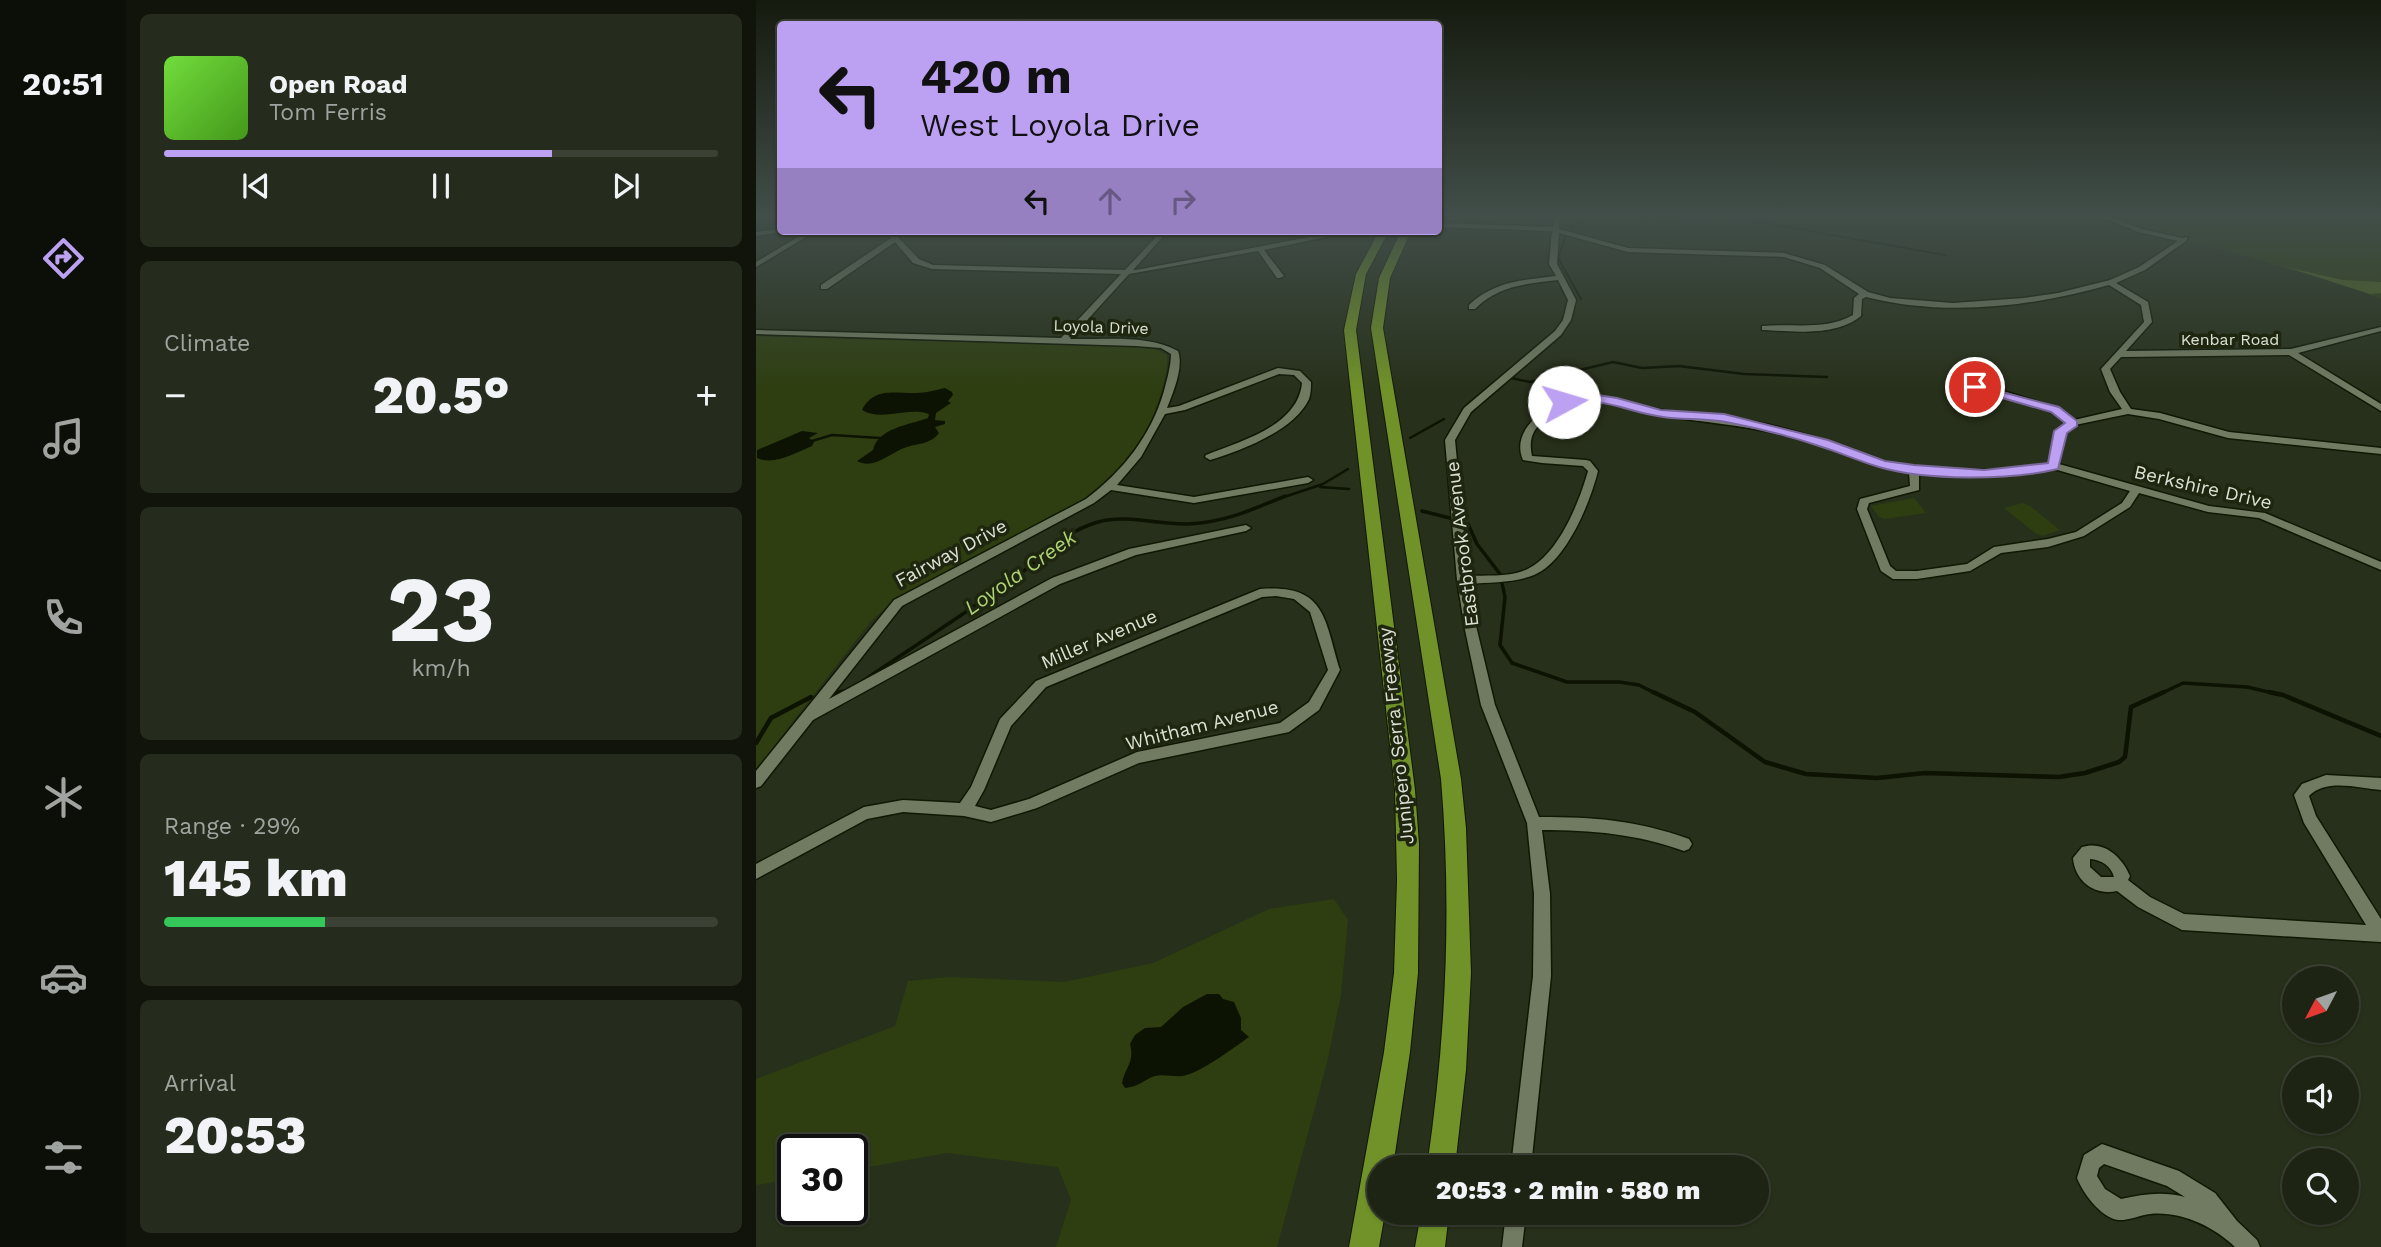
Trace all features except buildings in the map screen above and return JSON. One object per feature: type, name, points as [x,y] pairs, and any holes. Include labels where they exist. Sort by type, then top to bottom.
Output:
[{"type":"highway","name":"Junipero Serra Freeway","points":[[1361,275],[1355,292],[1350,330],[1405,790],[1409,857],[1408,935],[1401,1022],[1364,1247]]},
{"type":"highway","points":[[1385,275],[1377,328],[1448,765],[1459,850],[1461,936],[1457,1025],[1442,1155]]},
{"type":"highway","points":[[1430,1247],[1433,1225]]},
{"type":"street","points":[[824,287],[841,275]]},
{"type":"street","points":[[1062,341],[1123,275]]},
{"type":"street","name":"Eastbrook Avenue","points":[[1522,1155],[1542,976],[1542,894],[1534,823],[1488,705],[1463,580],[1450,440],[1467,410],[1558,333],[1567,320],[1572,300],[1559,275]]},
{"type":"street","points":[[1838,275],[1865,294],[1902,302],[1979,302],[2034,297],[2110,283],[2125,275]]},
{"type":"street","points":[[1472,307],[1484,293],[1505,285],[1560,278]]},
{"type":"street","points":[[2110,283],[2145,304],[2148,322],[2105,369],[2115,392],[2128,411]]},
{"type":"street","points":[[1765,328],[1827,326],[1851,321],[1857,316],[1858,298],[1865,294]]},
{"type":"street","name":"Kenbar Road","points":[[2119,354],[2291,352],[2381,329]]},
{"type":"street","name":"Loyola Drive","points":[[756,332],[1151,344],[1171,349],[1176,357],[1163,412],[1145,444],[1112,487]]},
{"type":"street","points":[[2291,352],[2381,408]]},
{"type":"street","points":[[1163,412],[1182,408],[1278,371],[1297,373],[1307,382],[1308,390],[1300,411],[1279,425],[1210,457]]},
{"type":"street","points":[[1992,392],[2055,410],[2073,423]]},
{"type":"street","points":[[1463,580],[1516,576],[1538,569],[1553,555],[1575,516],[1593,471],[1586,463],[1547,463],[1527,458],[1524,444],[1529,429],[1564,402],[1585,397],[1617,401],[1661,413],[1724,418],[1823,443],[1883,464],[1984,474],[2023,472],[2054,466],[2061,431],[2073,423],[2128,411],[2160,416],[2228,435],[2319,442],[2381,451]]},
{"type":"street","name":"Berkshire Drive","points":[[2054,466],[2135,491],[2208,509],[2261,515],[2381,566]]},
{"type":"street","points":[[1914,469],[1915,488],[1864,501],[1862,509],[1885,568],[1893,575],[1917,576],[1970,567],[1998,550],[2048,543],[2080,534],[2126,505],[2135,491]]},
{"type":"street","points":[[1112,487],[1194,500],[1308,480]]},
{"type":"street","name":"Fairway Drive","points":[[756,782],[898,603],[1112,487]]},
{"type":"street","points":[[802,721],[1056,581],[1133,552],[1246,528]]},
{"type":"street","name":"Miller Avenue","points":[[964,810],[977,790],[1005,723],[1041,684],[1261,593],[1290,593],[1311,602]]},
{"type":"street","name":"Whitham Avenue","points":[[756,872],[864,813],[903,806],[964,810],[991,816],[1032,804],[1137,758],[1284,728],[1314,706],[1334,670],[1311,602]]},
{"type":"street","points":[[2381,784],[2316,783],[2305,789],[2301,795],[2305,810],[2314,826],[2381,934]]},
{"type":"street","points":[[1534,823],[1614,824],[1657,833],[1684,844]]},
{"type":"street","points":[[2119,883],[2144,902],[2182,922],[2381,934]]},
{"type":"street","points":[[2230,1228],[2183,1205],[2157,1201],[2119,1210],[2098,1196],[2087,1178],[2091,1162],[2102,1154],[2172,1178],[2208,1200],[2230,1228],[2250,1247]]},
{"type":"street","points":[[1512,1247],[1515,1225]]},
{"type":"green space","points":[[2310,275],[2381,275],[2381,299]]},
{"type":"green space","points":[[2311,275],[2381,282],[2381,293],[2370,294]]},
{"type":"green space","points":[[756,336],[1141,347],[1155,349],[1167,355],[1167,360],[1161,393],[1144,436],[1129,459],[1098,493],[917,587],[889,605],[871,621],[756,769]]},
{"type":"green space","points":[[1914,498],[1926,513],[1885,519],[1879,517],[1871,506]]},
{"type":"green space","points":[[2022,503],[2030,506],[2060,530],[2042,536],[2004,508]]},
{"type":"green space","points":[[1334,899],[1348,920],[1341,995],[1327,1063],[1277,1247],[1056,1247],[1071,1200],[1058,1167],[947,1153],[868,1167],[868,1134],[777,1134],[777,1182],[756,1185],[756,1079],[895,1026],[908,981],[949,977],[1064,982],[1153,963],[1269,909]]},
{"type":"shaded area","points":[[945,388],[953,395],[948,401],[951,403],[936,413],[935,420],[945,421],[945,424],[935,427],[939,433],[935,437],[869,464],[857,461],[873,450],[881,437],[888,432],[928,418],[929,414],[912,412],[878,415],[862,410],[873,397],[886,393],[920,393]]},
{"type":"shaded area","points":[[802,431],[818,433],[809,438],[814,442],[812,446],[777,460],[757,458],[757,450]]},
{"type":"shaded area","points":[[1207,994],[1219,994],[1223,999],[1234,1002],[1241,1018],[1241,1030],[1249,1037],[1217,1060],[1191,1074],[1155,1076],[1125,1088],[1123,1077],[1130,1060],[1130,1044],[1135,1035],[1145,1028],[1161,1027],[1183,1007]]},
{"type":"waterway","name":"Loyola Creek","points":[[1568,275],[1581,299]]},
{"type":"waterway","points":[[1511,378],[1530,382],[1613,362],[1642,368],[1679,366],[1744,374],[1827,377]]},
{"type":"waterway","name":"Loyola Creek","points":[[1410,438],[1444,419]]},
{"type":"waterway","points":[[812,441],[832,435],[880,438]]},
{"type":"waterway","name":"Loyola Creek","points":[[1281,498],[1323,484],[1348,469]]},
{"type":"waterway","points":[[1320,487],[1349,489]]},
{"type":"waterway","name":"Loyola Creek","points":[[860,683],[1011,581],[1073,532],[1098,522],[1121,519],[1177,524],[1214,521],[1285,496]]},
{"type":"waterway","points":[[1422,511],[1450,518]]},
{"type":"waterway","points":[[1468,524],[1477,544],[1500,574],[1505,597],[1500,645],[1512,663],[1567,682],[1619,682],[1639,685],[1653,692]]},
{"type":"waterway","points":[[2160,694],[2183,683],[2247,687],[2277,694]]},
{"type":"waterway","name":"Loyola Creek","points":[[828,696],[841,692]]},
{"type":"waterway","name":"Loyola Creek","points":[[835,694],[841,692]]},
{"type":"waterway","points":[[1653,692],[1695,712],[1765,762],[1806,774],[1877,778],[1925,773],[2059,777],[2085,773],[2119,762],[2125,757],[2131,707],[2164,692]]},
{"type":"waterway","points":[[1653,692],[1657,694]]},
{"type":"waterway","points":[[2269,692],[2283,695],[2381,736]]},
{"type":"waterway","name":"Loyola Creek","points":[[756,743],[771,718],[811,697]]},
{"type":"route","points":[[1564,402],[1585,397],[1617,401],[1661,413],[1724,418],[1823,443],[1859,458],[1914,469],[1984,474],[2023,472],[2054,466],[2061,431],[2073,423],[2055,410],[1975,387]]}]
